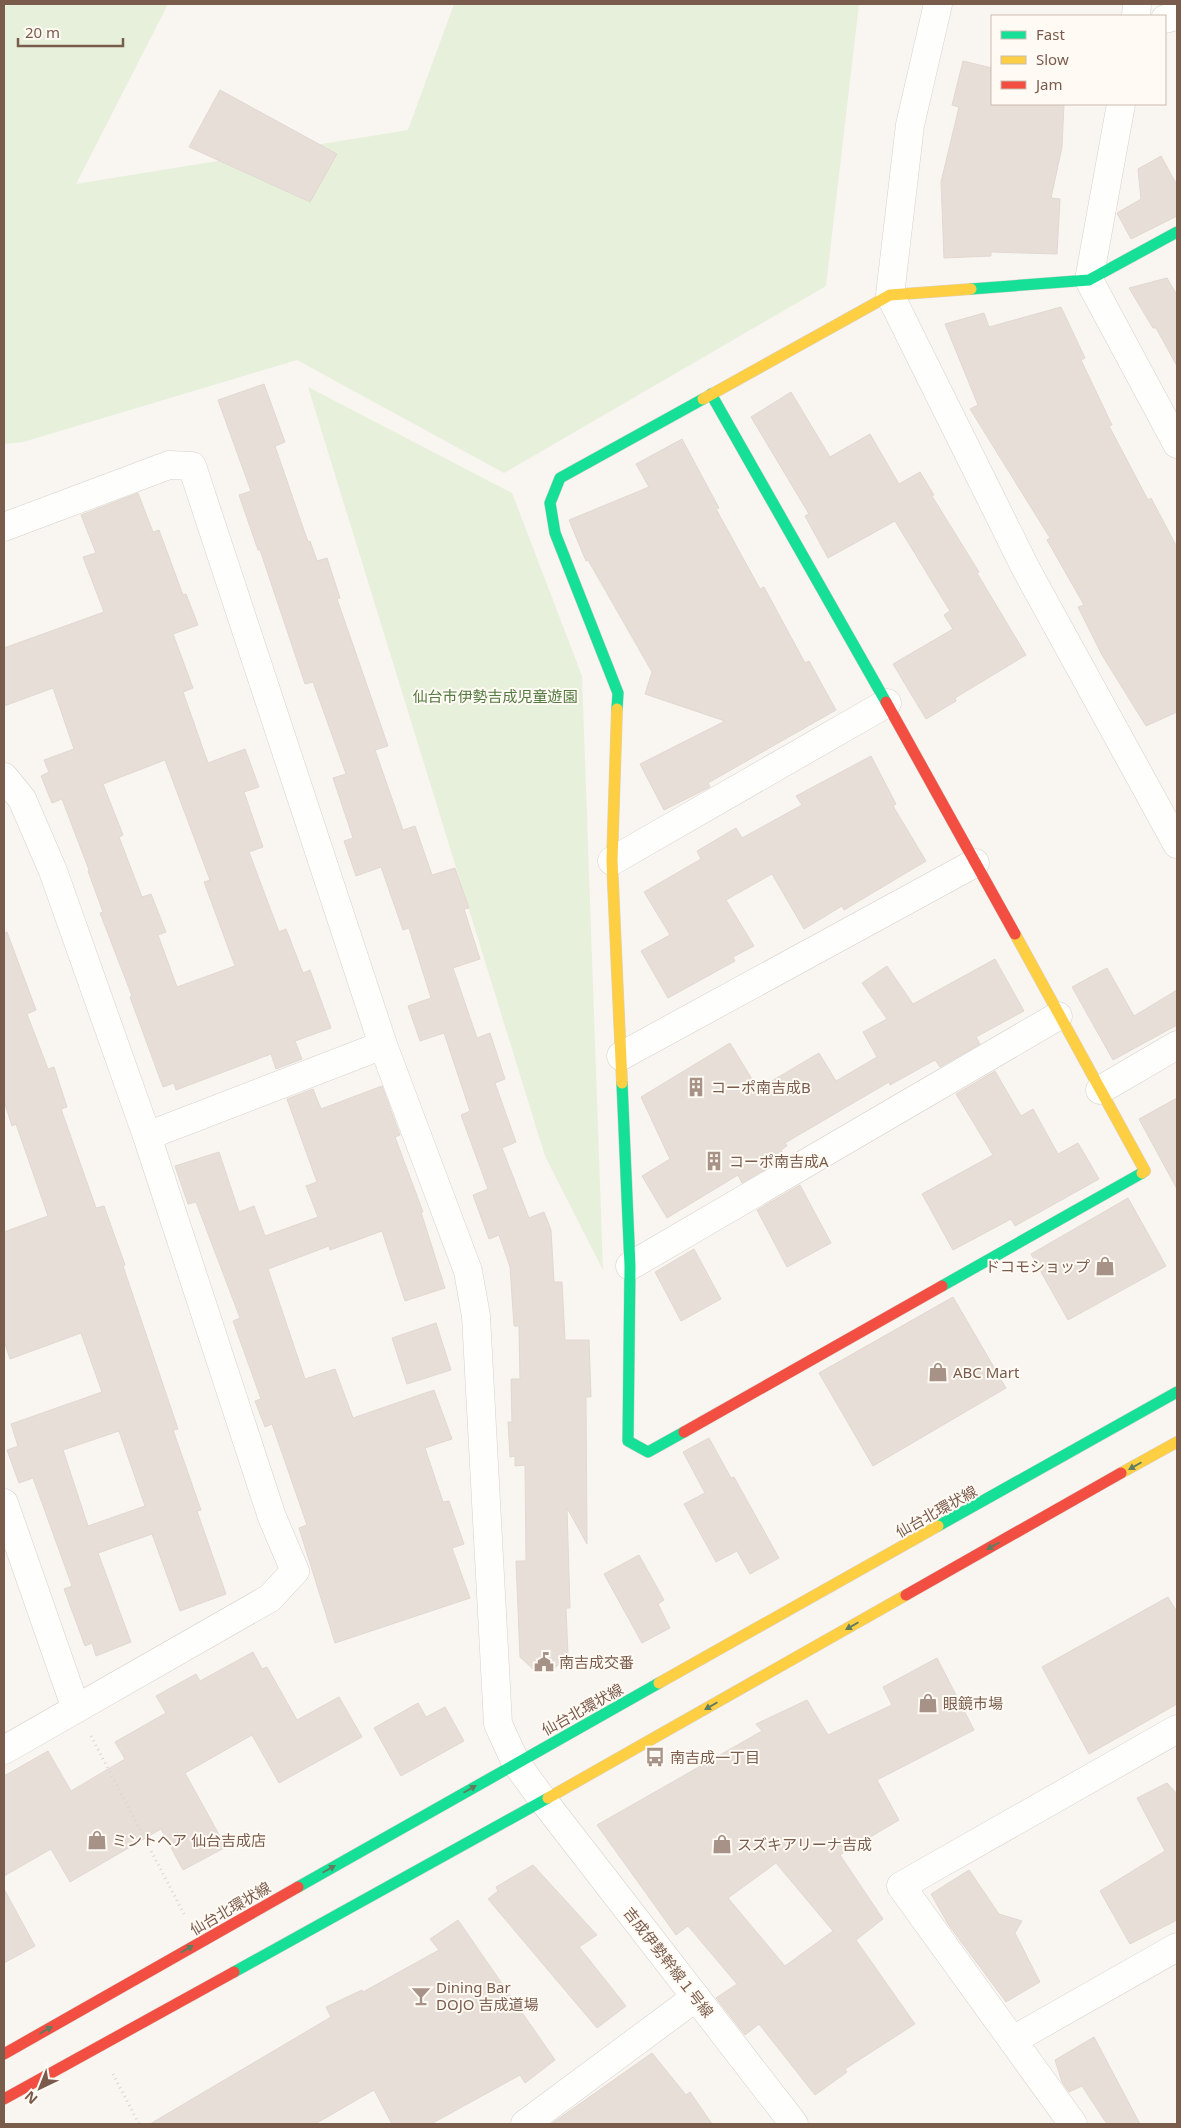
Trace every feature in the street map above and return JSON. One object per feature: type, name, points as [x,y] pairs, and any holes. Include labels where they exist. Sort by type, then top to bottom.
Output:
[{"type":"street","points":[[938,4],[910,125],[890,295],[1026,568],[1177,844]]},
{"type":"street","points":[[1121,105],[1089,280],[1177,441]]},
{"type":"street","points":[[712,394],[887,703],[1145,1171],[648,1452],[628,1441],[630,1266],[612,861],[618,693],[555,534],[550,503],[560,478],[890,295],[1089,280],[1177,232]]},
{"type":"street","name":"吉成伊勢幹線１号線","points":[[4,527],[169,465],[192,466],[383,1045],[468,1271],[476,1316],[498,1724],[516,1763],[542,1800],[794,2124]]},
{"type":"street","points":[[612,861],[887,703]]},
{"type":"street","points":[[4,777],[22,799],[53,871],[147,1136],[272,1517],[295,1571],[270,1598],[4,1750]]},
{"type":"street","points":[[621,1056],[974,863]]},
{"type":"street","points":[[630,1266],[1058,1016]]},
{"type":"street","points":[[147,1136],[383,1045]]},
{"type":"street","points":[[1100,1090],[1177,1045]]},
{"type":"street","name":"仙台北環状線","points":[[4,2054],[516,1763],[1177,1392]]},
{"type":"street","points":[[4,2099],[542,1800],[1177,1442]]},
{"type":"street","points":[[4,1503],[76,1709]]},
{"type":"street","points":[[1073,2124],[901,1886],[1177,1729]]},
{"type":"street","points":[[1012,2040],[1177,1946]]},
{"type":"street","points":[[526,2124],[696,1997]]},
{"type":"path","points":[[76,1709],[186,1917]]},
{"type":"path","points":[[110,2068],[140,2124]]},
{"type":"green space","points":[[4,4],[168,4],[76,184],[408,130],[454,4],[859,4],[826,286],[504,473],[297,360],[23,442],[4,444]]},
{"type":"green space","name":"仙台市伊勢吉成児童遊園","points":[[308,387],[512,493],[582,676],[603,1270],[545,1156]]},
{"type":"building","points":[[963,61],[991,68],[991,105],[1064,105],[1062,147],[1051,198],[1060,199],[1057,254],[991,252],[991,256],[944,258],[941,182],[959,107],[952,105]]},
{"type":"building","points":[[220,90],[337,154],[310,202],[189,147]]},
{"type":"building","points":[[1161,156],[1177,185],[1177,216],[1131,239],[1117,213],[1141,199],[1138,169]]},
{"type":"building","points":[[1167,278],[1177,295],[1177,366],[1156,328],[1153,328],[1129,288]]},
{"type":"building","points":[[1061,307],[1085,358],[1081,360],[1112,425],[1109,426],[1148,500],[1151,498],[1177,547],[1177,712],[1146,726],[1102,655],[1078,607],[1084,605],[1047,540],[1050,538],[970,409],[978,405],[945,324],[984,313],[989,327]]},
{"type":"building","points":[[264,384],[285,442],[275,446],[308,542],[310,541],[317,561],[327,558],[340,598],[337,599],[388,746],[375,750],[403,830],[415,826],[432,875],[455,868],[469,908],[464,909],[480,959],[453,968],[477,1038],[490,1033],[505,1079],[495,1083],[516,1142],[502,1148],[529,1218],[544,1212],[551,1230],[554,1282],[562,1282],[565,1340],[589,1340],[591,1397],[586,1397],[587,1544],[567,1508],[570,1608],[566,1608],[568,1655],[554,1669],[534,1670],[520,1657],[516,1561],[526,1561],[525,1465],[515,1466],[515,1456],[510,1457],[508,1422],[512,1422],[511,1379],[520,1379],[519,1326],[514,1326],[510,1267],[499,1235],[489,1239],[473,1195],[488,1189],[461,1115],[470,1111],[444,1033],[420,1041],[408,1006],[431,998],[409,928],[403,930],[381,867],[356,876],[344,841],[353,838],[333,778],[346,774],[313,682],[305,684],[260,550],[258,550],[239,495],[251,491],[218,400]]},
{"type":"building","points":[[791,392],[830,457],[870,434],[899,484],[920,472],[934,495],[932,496],[979,572],[977,573],[1026,655],[955,698],[956,701],[926,719],[893,664],[953,629],[944,615],[950,611],[895,521],[828,558],[805,516],[809,514],[751,417]]},
{"type":"building","points":[[682,439],[719,508],[716,509],[760,589],[764,587],[805,663],[809,661],[836,710],[708,783],[710,787],[664,810],[640,764],[725,721],[645,694],[652,672],[588,560],[586,561],[569,520],[649,487],[636,464]]},
{"type":"building","points":[[138,493],[153,532],[159,530],[183,595],[186,594],[198,625],[173,634],[193,688],[183,692],[208,763],[245,749],[259,787],[244,792],[263,847],[249,852],[279,932],[286,929],[303,973],[310,970],[331,1028],[295,1041],[302,1059],[276,1069],[271,1054],[176,1090],[174,1083],[163,1087],[130,997],[132,996],[100,913],[103,912],[89,870],[62,799],[52,803],[41,776],[49,772],[44,760],[74,749],[53,688],[4,706],[4,648],[104,612],[83,557],[96,553],[81,515]],"holes":[[[165,760],[210,880],[204,882],[235,966],[177,987],[158,935],[166,932],[151,894],[142,897],[119,837],[123,835],[103,784]]]},
{"type":"building","points":[[871,756],[896,804],[893,806],[926,861],[844,910],[842,906],[804,929],[772,874],[726,900],[754,946],[733,957],[735,961],[668,998],[641,951],[670,935],[644,892],[701,859],[697,851],[736,828],[742,838],[802,805],[796,796]]},
{"type":"building","points":[[7,932],[36,1010],[27,1014],[48,1069],[54,1067],[67,1107],[61,1109],[96,1208],[104,1206],[125,1265],[123,1266],[178,1429],[173,1430],[201,1510],[197,1511],[226,1594],[180,1611],[152,1534],[98,1553],[131,1642],[96,1656],[92,1643],[85,1646],[64,1589],[72,1586],[33,1478],[19,1483],[7,1450],[18,1446],[11,1424],[102,1392],[81,1333],[10,1359],[4,1341],[4,1232],[48,1216],[16,1124],[12,1126],[4,1101],[4,933]],"holes":[[[119,1431],[145,1506],[88,1526],[63,1450]]]},
{"type":"building","points":[[995,959],[1024,1011],[976,1037],[980,1044],[940,1067],[935,1060],[890,1085],[889,1082],[785,1143],[787,1146],[781,1150],[785,1158],[742,1183],[738,1175],[667,1218],[642,1176],[670,1159],[641,1097],[730,1043],[758,1089],[819,1053],[836,1081],[877,1057],[863,1032],[887,1019],[862,983],[887,966],[913,1004]]},
{"type":"building","points":[[1107,968],[1134,1016],[1177,990],[1177,1025],[1113,1060],[1072,987]]},
{"type":"building","points":[[995,1071],[1021,1116],[1033,1109],[1058,1154],[1078,1143],[1099,1179],[1015,1226],[1011,1219],[953,1250],[922,1194],[993,1155],[956,1094]]},
{"type":"building","points":[[382,1086],[400,1135],[395,1137],[423,1212],[421,1212],[445,1288],[405,1301],[382,1231],[330,1250],[329,1246],[268,1269],[305,1379],[335,1369],[353,1418],[434,1390],[452,1439],[425,1448],[443,1502],[449,1501],[464,1544],[452,1548],[470,1598],[335,1643],[299,1528],[307,1525],[272,1424],[265,1427],[255,1401],[261,1399],[233,1321],[240,1318],[196,1202],[188,1204],[175,1166],[219,1152],[239,1212],[254,1206],[265,1236],[318,1217],[306,1186],[317,1182],[287,1099],[313,1089],[321,1109]]},
{"type":"building","points":[[1177,1098],[1177,1189],[1139,1119]]},
{"type":"building","points":[[800,1185],[831,1243],[787,1267],[757,1210]]},
{"type":"building","points":[[1128,1198],[1166,1266],[1068,1320],[1031,1254]]},
{"type":"building","points":[[694,1249],[721,1299],[681,1321],[655,1272]]},
{"type":"building","points":[[953,1297],[1006,1388],[873,1466],[819,1373]]},
{"type":"building","points":[[436,1323],[451,1370],[407,1384],[392,1338]]},
{"type":"building","points":[[709,1438],[731,1478],[734,1477],[779,1558],[750,1574],[737,1551],[716,1562],[684,1504],[705,1493],[683,1452]]},
{"type":"building","points":[[639,1555],[664,1600],[658,1604],[670,1628],[642,1643],[604,1574]]},
{"type":"building","points":[[1168,1597],[1177,1612],[1177,1704],[1089,1754],[1042,1667]]},
{"type":"building","points":[[253,1652],[262,1669],[267,1667],[297,1720],[339,1697],[362,1737],[279,1783],[252,1735],[185,1773],[226,1847],[183,1870],[161,1829],[70,1882],[51,1849],[4,1876],[4,1776],[48,1751],[71,1791],[125,1759],[115,1742],[166,1713],[156,1696],[196,1674],[200,1681]]},
{"type":"building","points":[[937,1658],[974,1730],[877,1780],[899,1820],[840,1855],[883,1919],[856,1940],[915,2024],[845,2069],[847,2072],[815,2095],[759,2024],[745,2035],[716,1998],[737,1984],[688,1926],[676,1935],[597,1825],[762,1731],[756,1724],[807,1700],[828,1735],[892,1705],[883,1687]],"holes":[[[776,1863],[833,1931],[785,1966],[728,1898]]]},
{"type":"building","points":[[418,1703],[426,1717],[445,1707],[464,1741],[401,1776],[374,1728]]},
{"type":"building","points":[[1167,1783],[1177,1794],[1177,1920],[1130,1944],[1100,1891],[1165,1851],[1137,1798]]},
{"type":"building","points":[[533,1865],[597,1935],[579,1947],[626,2006],[597,2028],[488,1899],[498,1891],[496,1887]]},
{"type":"building","points":[[969,1870],[999,1914],[1022,1921],[1015,1933],[1040,1982],[1006,2002],[948,1924],[931,1894]]},
{"type":"building","points":[[4,1889],[35,1946],[4,1963]]},
{"type":"building","points":[[458,1920],[555,2060],[525,2083],[520,2075],[431,2124],[392,2124],[374,2090],[315,2124],[150,2124],[331,2017],[326,2007],[362,1990],[363,1992],[439,1950],[430,1939]]},
{"type":"building","points":[[1094,2037],[1140,2124],[1107,2124],[1082,2086],[1069,2092],[1062,2082],[1055,2060]]},
{"type":"building","points":[[652,2053],[686,2095],[690,2092],[712,2124],[551,2124]]},
{"type":"traffic: fast","points":[[971,289],[1089,280],[1177,232]]},
{"type":"traffic: fast","points":[[711,394],[886,702]]},
{"type":"traffic: fast","points":[[617,709],[618,693],[555,533],[550,503],[560,478],[703,399]]},
{"type":"traffic: fast","points":[[622,1083],[630,1266],[628,1441],[648,1452],[684,1432]]},
{"type":"traffic: fast","points":[[942,1286],[1142,1173]]},
{"type":"traffic: fast","points":[[938,1526],[1177,1392]]},
{"type":"traffic: fast","points":[[298,1887],[659,1683]]},
{"type":"traffic: fast","points":[[234,1972],[548,1798]]},
{"type":"traffic: slow","points":[[703,399],[890,295],[971,289]]},
{"type":"traffic: slow","points":[[617,709],[612,861],[622,1083]]},
{"type":"traffic: slow","points":[[1015,934],[1145,1171],[1142,1173]]},
{"type":"traffic: slow","points":[[1121,1473],[1177,1442]]},
{"type":"traffic: slow","points":[[659,1683],[938,1526]]},
{"type":"traffic: slow","points":[[548,1798],[906,1595]]},
{"type":"traffic: jam","points":[[886,702],[1015,934]]},
{"type":"traffic: jam","points":[[684,1432],[942,1286]]},
{"type":"traffic: jam","points":[[906,1595],[1121,1473]]},
{"type":"traffic: jam","points":[[4,2054],[298,1887]]},
{"type":"traffic: jam","points":[[4,2099],[234,1972]]},
{"type":"place","name":"コーポ南吉成B","points":[[696,1087]]},
{"type":"place","name":"コーポ南吉成A","points":[[714,1161]]},
{"type":"place","name":"ドコモショップ","points":[[1105,1266]]},
{"type":"place","name":"ABC Mart","points":[[938,1372]]},
{"type":"place","name":"南吉成交番","points":[[544,1662]]},
{"type":"place","name":"眼鏡市場","points":[[928,1703]]},
{"type":"place","name":"南吉成一丁目","points":[[655,1757]]},
{"type":"place","name":"ミントヘア 仙台吉成店","points":[[97,1840]]},
{"type":"place","name":"スズキアリーナ吉成","points":[[722,1844]]},
{"type":"place","name":"Dining Bar DOJO 吉成道場","points":[[421,1996]]}]
